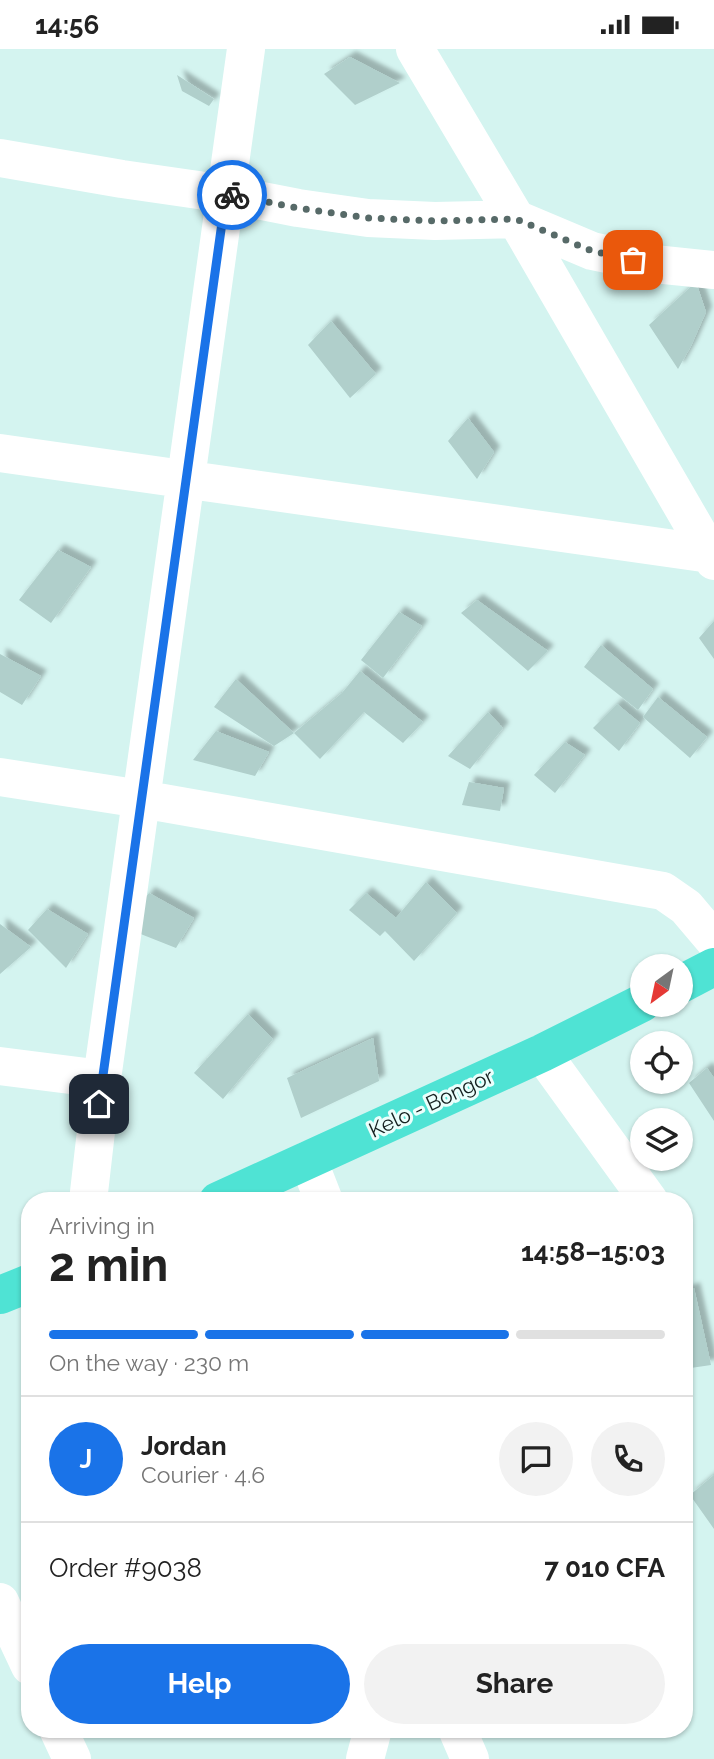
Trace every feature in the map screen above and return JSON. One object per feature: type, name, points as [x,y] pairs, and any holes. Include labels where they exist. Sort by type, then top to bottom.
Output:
[{"type":"highway","points":[[693,977],[714,967]]},
{"type":"highway","name":"Kelo - Bongor","points":[[238,1192],[541,1053],[630,1009]]},
{"type":"highway","points":[[0,1295],[21,1287]]},
{"type":"street","points":[[89,1192],[102,1079],[246,49]]},
{"type":"street","points":[[415,49],[712,558]]},
{"type":"street","points":[[0,158],[368,218],[435,221],[516,219],[592,251],[654,264],[714,269]]},
{"type":"street","points":[[0,453],[712,558]]},
{"type":"street","points":[[0,777],[141,799],[663,891],[686,907],[714,940]]},
{"type":"street","points":[[541,1053],[642,1192]]},
{"type":"street","points":[[0,1066],[102,1079]]},
{"type":"street","points":[[307,1160],[320,1192]]},
{"type":"street","points":[[0,1602],[21,1647]]},
{"type":"street","points":[[62,1738],[72,1759]]},
{"type":"street","points":[[365,1759],[371,1738]]},
{"type":"street","points":[[461,1738],[470,1759]]},
{"type":"building","points":[[350,57],[400,83],[355,105],[324,74]]},
{"type":"building","points":[[177,75],[214,99],[209,106],[182,91]]},
{"type":"building","points":[[696,282],[706,312],[678,369],[649,325]]},
{"type":"building","points":[[331,321],[376,374],[350,398],[308,345]]},
{"type":"building","points":[[468,418],[494,452],[477,479],[448,441]]},
{"type":"building","points":[[58,550],[91,567],[51,623],[19,600]]},
{"type":"building","points":[[477,600],[548,651],[528,671],[461,613]]},
{"type":"building","points":[[399,612],[422,626],[383,678],[361,660]]},
{"type":"building","points":[[714,621],[714,659],[699,638]]},
{"type":"building","points":[[601,645],[653,689],[638,710],[584,667]]},
{"type":"building","points":[[0,654],[41,676],[22,705],[0,692]]},
{"type":"building","points":[[360,671],[423,722],[403,743],[364,712],[320,759],[294,733],[342,693]]},
{"type":"building","points":[[236,679],[294,733],[274,746],[214,707]]},
{"type":"building","points":[[658,697],[707,737],[690,758],[643,717]]},
{"type":"building","points":[[617,704],[640,723],[619,751],[593,728]]},
{"type":"building","points":[[488,712],[503,728],[470,769],[448,756]]},
{"type":"building","points":[[216,731],[269,752],[255,776],[193,760]]},
{"type":"building","points":[[565,742],[585,755],[555,793],[534,775]]},
{"type":"building","points":[[469,782],[504,788],[500,811],[462,805]]},
{"type":"building","points":[[426,882],[457,913],[414,961],[385,931],[380,936],[349,910],[366,893],[396,918]]},
{"type":"building","points":[[149,893],[194,918],[176,948],[123,927]]},
{"type":"building","points":[[47,909],[88,934],[66,968],[28,930]]},
{"type":"building","points":[[0,924],[31,947],[0,974]]},
{"type":"building","points":[[248,1014],[273,1039],[223,1099],[194,1073]]},
{"type":"building","points":[[373,1038],[379,1081],[301,1118],[287,1078]]},
{"type":"building","points":[[707,1068],[714,1078],[714,1121],[693,1089],[693,1080]]},
{"type":"building","points":[[693,1288],[711,1365],[693,1368]]},
{"type":"building","points":[[714,1475],[714,1529],[693,1499],[693,1492]]},
{"type":"way so far","points":[[232,195],[368,218],[435,221],[516,219],[592,251],[633,260]]},
{"type":"route","points":[[99,1104],[226,194],[232,195]]}]
